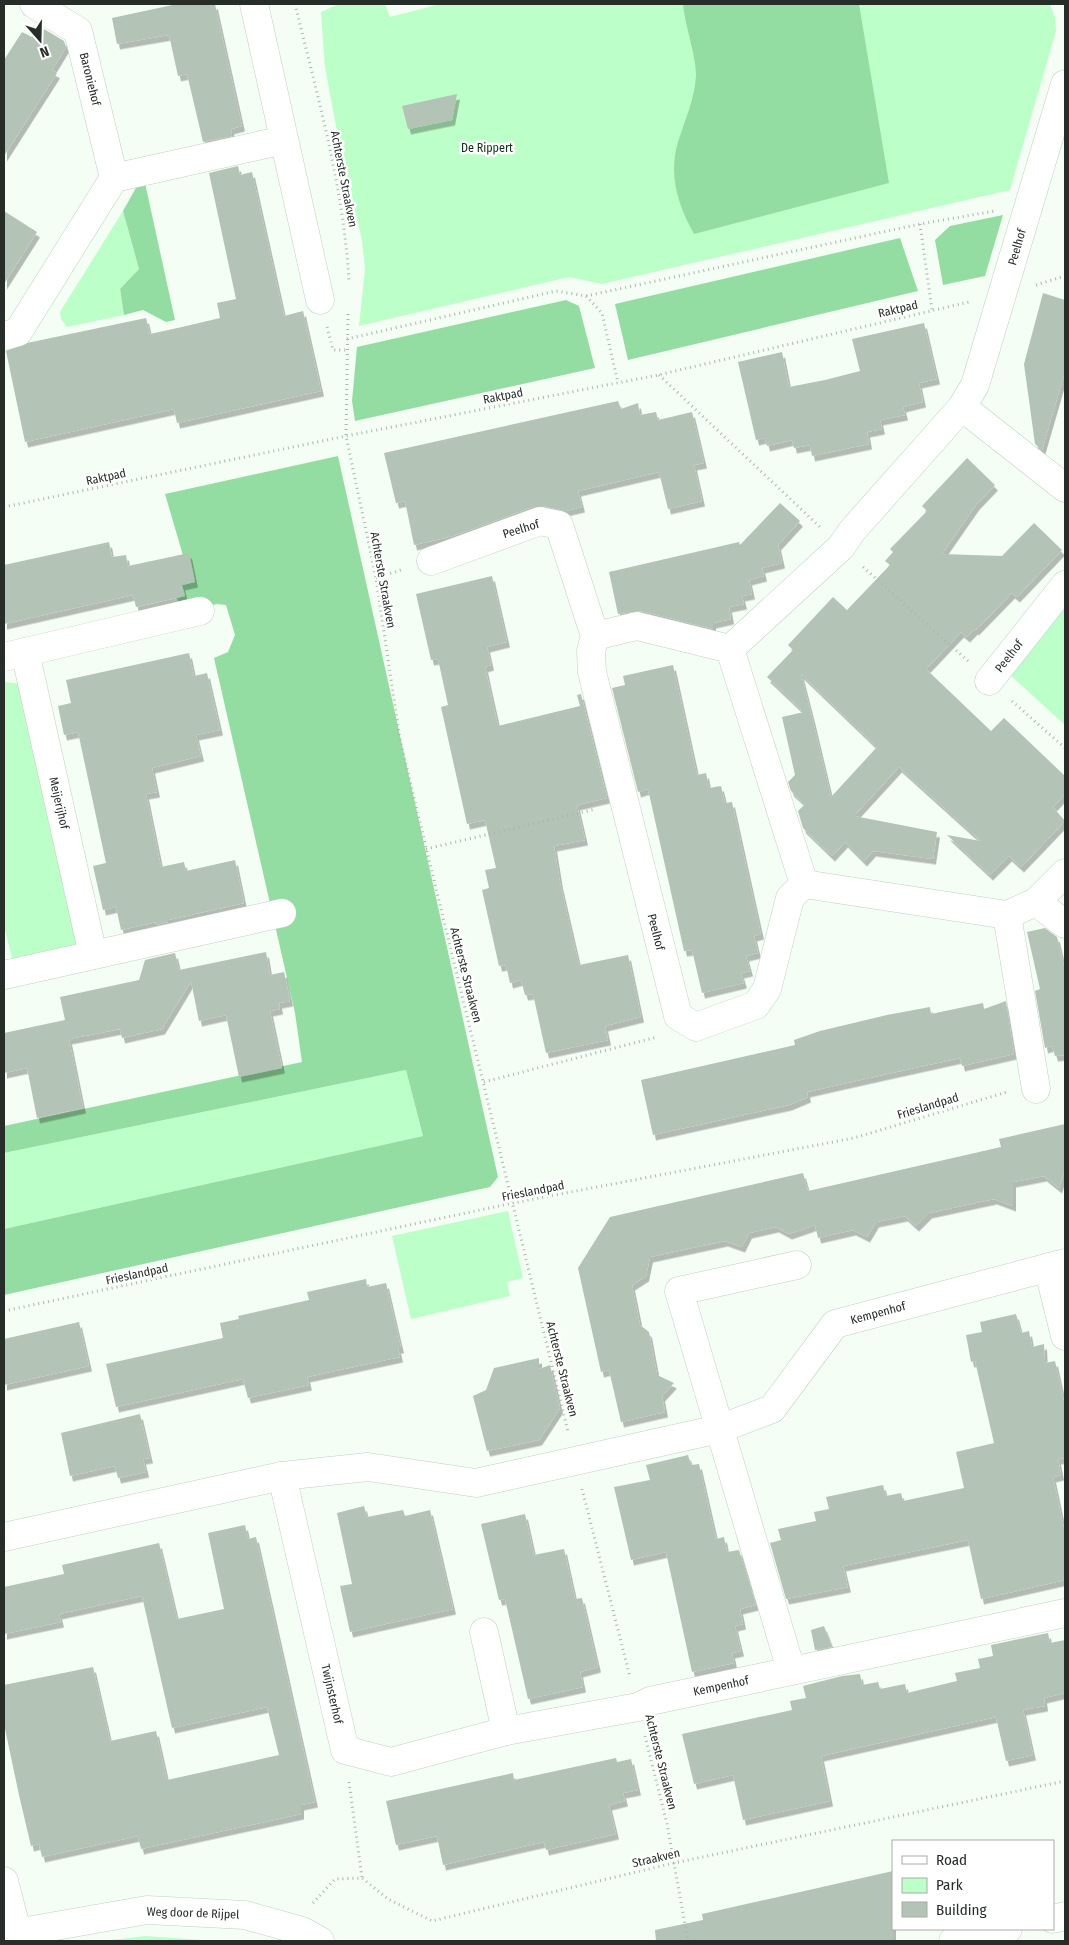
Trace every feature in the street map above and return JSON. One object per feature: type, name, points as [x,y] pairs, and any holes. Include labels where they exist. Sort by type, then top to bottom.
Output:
[{"type":"street","name":"Baroniehof","points":[[34,4],[78,31],[114,178]]},
{"type":"street","points":[[254,4],[320,300]]},
{"type":"street","name":"Peelhof","points":[[730,648],[841,547],[852,531],[962,407],[975,385],[1004,294],[1065,84]]},
{"type":"street","points":[[4,336],[18,332],[114,178],[284,140]]},
{"type":"street","points":[[962,407],[1065,488]]},
{"type":"street","name":"Peelhof","points":[[431,560],[540,521],[559,525],[595,636],[591,651],[592,672],[678,1016],[696,1027]]},
{"type":"street","name":"Peelhof","points":[[989,681],[1065,585]]},
{"type":"street","name":"Meijerijhof","points":[[93,955],[14,655],[200,611]]},
{"type":"street","points":[[595,636],[638,626],[730,648],[804,884]]},
{"type":"street","points":[[804,884],[1007,914],[1036,902],[1065,872]]},
{"type":"street","points":[[696,1027],[756,1005],[767,989],[790,898],[804,884]]},
{"type":"street","points":[[1036,902],[1065,924]]},
{"type":"street","points":[[4,975],[282,913]]},
{"type":"street","points":[[1007,914],[1036,1090]]},
{"type":"street","points":[[792,1670],[679,1291],[797,1265]]},
{"type":"street","name":"Kempenhof","points":[[586,1459],[719,1429],[772,1409],[836,1324],[1057,1265],[1065,1336]]},
{"type":"street","points":[[4,1537],[282,1476],[368,1466],[476,1484],[586,1459]]},
{"type":"street","name":"Twijnsterhof","points":[[282,1476],[345,1750]]},
{"type":"street","name":"Kempenhof","points":[[644,1704],[792,1670],[1065,1613]]},
{"type":"street","points":[[484,1632],[506,1731]]},
{"type":"street","points":[[345,1750],[391,1762],[506,1731],[644,1704]]},
{"type":"street","points":[[4,1881],[10,1933]]},
{"type":"street","name":"Weg door de Rijpel","points":[[10,1933],[147,1910],[245,1915],[311,1936]]},
{"type":"street","points":[[953,1941],[1003,1930]]},
{"type":"path","name":"Achterste Straakven","points":[[295,4],[325,131],[346,238],[349,287]]},
{"type":"path","points":[[347,339],[556,291],[586,296],[920,224],[1030,204]]},
{"type":"path","points":[[920,224],[932,310]]},
{"type":"path","name":"Raktpad","points":[[4,507],[346,436],[618,383],[1004,294]]},
{"type":"path","points":[[586,296],[602,313],[618,383]]},
{"type":"path","name":"Achterste Straakven","points":[[348,304],[346,436],[376,578],[400,740],[513,1203],[586,1459],[644,1704],[688,1941]]},
{"type":"path","points":[[426,849],[623,802]]},
{"type":"path","points":[[484,1082],[696,1027]]},
{"type":"path","name":"Frieslandpad","points":[[4,1311],[513,1203],[854,1138],[1003,1093],[1036,1090]]},
{"type":"path","points":[[311,1936],[314,1902],[335,1879],[362,1878],[345,1750]]},
{"type":"path","name":"Straakven","points":[[362,1878],[388,1899],[432,1921],[674,1863],[1065,1782]]},
{"type":"green space","name":"De Rippert","points":[[339,4],[385,4],[390,17],[440,4],[1050,4],[1055,18],[1056,31],[1010,190],[602,284],[569,277],[359,326],[365,269],[362,240],[342,158],[325,67],[321,12]]},
{"type":"green space","points":[[683,4],[859,4],[889,183],[694,234],[679,201],[674,178],[675,154],[692,101],[696,75]]},
{"type":"green space","points":[[145,183],[175,320],[166,322],[143,310],[124,315],[120,289],[139,269],[123,211],[137,186]]},
{"type":"green space","points":[[123,211],[139,269],[120,289],[124,315],[67,327],[61,319],[60,312]]},
{"type":"green space","points":[[1003,215],[985,276],[943,285],[935,240],[950,226]]},
{"type":"green space","points":[[900,238],[918,291],[628,360],[615,304]]},
{"type":"green space","points":[[566,300],[579,306],[595,368],[355,421],[352,401],[357,347]]},
{"type":"green space","points":[[338,456],[498,1177],[490,1187],[4,1295],[4,1229],[423,1136],[406,1070],[4,1153],[4,1126],[302,1062],[295,1013],[214,658],[228,652],[235,635],[226,605],[217,604],[180,612],[174,582],[189,576],[165,494]]},
{"type":"green space","points":[[1065,588],[1065,725],[995,661]]},
{"type":"green space","points":[[4,682],[24,684],[80,948],[13,962],[4,926]]},
{"type":"green space","points":[[406,1070],[423,1136],[4,1229],[4,1153]]},
{"type":"green space","points":[[508,1211],[523,1278],[507,1282],[510,1296],[411,1319],[392,1236]]},
{"type":"green space","points":[[146,1936],[216,1941],[102,1941]]},
{"type":"building","points":[[177,4],[215,4],[242,126],[231,129],[232,136],[203,142],[187,74],[178,76],[169,35],[117,44],[112,18]]},
{"type":"building","points":[[39,26],[64,41],[66,47],[52,70],[57,73],[4,156],[4,60],[22,32],[32,37]]},
{"type":"building","points":[[457,94],[452,120],[408,129],[402,106]]},
{"type":"building","points":[[238,166],[240,175],[252,172],[284,316],[303,311],[321,391],[177,423],[174,409],[25,442],[6,351],[27,343],[146,318],[150,334],[182,327],[220,318],[217,303],[236,299],[209,173]]},
{"type":"building","points":[[4,211],[37,232],[4,284]]},
{"type":"building","points":[[1043,293],[1065,300],[1065,371],[1042,450],[1035,444],[1024,364]]},
{"type":"building","points":[[924,323],[937,379],[919,383],[923,402],[903,407],[905,415],[880,420],[882,429],[867,432],[869,444],[812,456],[810,445],[794,448],[792,440],[767,446],[765,438],[756,440],[738,362],[782,352],[789,387],[825,380],[860,371],[852,339]]},
{"type":"building","points":[[618,401],[621,409],[638,403],[640,415],[656,412],[658,420],[692,412],[704,463],[694,465],[702,501],[668,509],[659,472],[578,491],[582,507],[565,511],[535,506],[453,536],[414,545],[405,501],[396,503],[384,453]]},
{"type":"building","points":[[967,458],[995,485],[976,505],[942,554],[1002,556],[1034,523],[1062,550],[1017,597],[1012,593],[967,637],[961,632],[926,669],[991,731],[1004,718],[1065,776],[1065,794],[1053,807],[1065,821],[1021,867],[1009,856],[990,875],[947,835],[981,841],[899,767],[854,816],[937,832],[933,859],[873,851],[864,861],[845,842],[832,856],[803,828],[798,811],[805,804],[791,791],[788,782],[795,775],[782,717],[804,712],[767,677],[793,650],[788,645],[833,597],[847,610],[890,565],[885,561],[893,552],[890,549],[927,511],[922,506]],"holes":[[[801,674],[877,747],[831,797]]]},
{"type":"building","points":[[780,503],[800,521],[778,545],[782,563],[762,568],[764,576],[749,580],[752,594],[742,596],[744,604],[729,607],[731,619],[713,623],[713,629],[641,611],[618,614],[609,572],[739,542],[740,545]]},
{"type":"building","points":[[109,542],[112,557],[126,555],[128,566],[189,553],[195,582],[182,585],[185,596],[136,607],[133,595],[4,624],[4,565]]},
{"type":"building","points":[[492,576],[507,642],[487,647],[491,665],[485,667],[498,726],[580,706],[577,695],[581,694],[607,798],[577,805],[585,840],[554,846],[560,883],[579,965],[628,955],[641,1017],[605,1026],[608,1040],[546,1053],[533,994],[525,995],[521,980],[510,983],[506,965],[499,966],[482,890],[489,888],[485,870],[496,868],[485,820],[467,824],[441,707],[448,705],[438,659],[431,660],[416,594]]},
{"type":"building","points":[[189,653],[194,676],[207,673],[220,730],[196,735],[201,756],[152,768],[157,792],[146,794],[161,867],[184,862],[186,871],[235,860],[244,903],[168,920],[168,922],[155,925],[156,922],[121,930],[116,907],[103,910],[93,866],[106,863],[78,732],[64,735],[58,706],[71,703],[66,680]]},
{"type":"building","points":[[673,665],[697,775],[706,773],[709,788],[721,786],[725,803],[732,802],[761,934],[754,936],[758,953],[746,956],[750,971],[741,973],[744,983],[702,993],[692,950],[684,951],[648,789],[638,792],[612,688],[625,685],[623,676]]},
{"type":"building","points":[[1045,928],[1057,937],[1065,971],[1065,1055],[1055,1056],[1052,1046],[1045,1048],[1035,991],[1040,989],[1027,932]]},
{"type":"building","points":[[266,952],[270,975],[284,972],[290,1001],[279,1003],[280,1009],[270,1011],[282,1068],[239,1077],[226,1015],[199,1021],[191,981],[162,1029],[122,1038],[120,1029],[69,1039],[83,1108],[37,1118],[27,1068],[4,1073],[4,1033],[65,1020],[60,997],[139,980],[145,960],[175,953],[179,970]]},
{"type":"building","points":[[1006,1001],[1014,1054],[962,1066],[960,1058],[878,1076],[807,1092],[808,1097],[789,1105],[653,1135],[641,1080],[795,1045],[794,1040],[820,1031],[887,1015],[930,1007],[931,1014],[983,1003],[984,1009]]},
{"type":"building","points":[[1065,1124],[1065,1169],[1059,1188],[1044,1176],[1013,1182],[1013,1206],[994,1199],[929,1213],[916,1226],[905,1216],[876,1222],[867,1237],[853,1230],[818,1238],[815,1225],[789,1234],[776,1227],[749,1233],[742,1247],[725,1241],[650,1257],[646,1276],[632,1285],[640,1325],[649,1332],[657,1375],[674,1383],[662,1396],[665,1412],[621,1422],[609,1370],[601,1372],[578,1268],[610,1217],[803,1173],[808,1191],[1001,1147],[999,1139]]},
{"type":"building","points":[[366,1279],[367,1287],[386,1283],[401,1348],[398,1348],[400,1357],[307,1377],[309,1385],[248,1398],[243,1379],[116,1407],[106,1364],[223,1338],[220,1323],[239,1319],[238,1316],[309,1300],[307,1292]]},
{"type":"building","points":[[1016,1314],[1021,1333],[1029,1331],[1032,1347],[1044,1344],[1045,1363],[1055,1361],[1065,1406],[1065,1458],[1058,1459],[1061,1475],[1053,1477],[1065,1534],[1065,1580],[981,1599],[968,1540],[843,1566],[848,1587],[786,1599],[770,1543],[781,1540],[778,1529],[816,1521],[814,1512],[829,1509],[826,1497],[883,1485],[886,1496],[901,1493],[903,1501],[964,1488],[956,1452],[994,1443],[975,1361],[971,1362],[966,1335],[982,1332],[980,1322]]},
{"type":"building","points":[[79,1322],[89,1366],[4,1385],[4,1339]]},
{"type":"building","points":[[539,1358],[539,1369],[550,1365],[560,1408],[539,1440],[487,1451],[473,1396],[486,1390],[494,1368]]},
{"type":"building","points":[[140,1414],[150,1458],[143,1459],[146,1472],[118,1478],[115,1466],[70,1476],[61,1433]]},
{"type":"building","points":[[688,1455],[691,1465],[699,1464],[716,1539],[724,1537],[727,1552],[739,1550],[756,1605],[740,1609],[743,1624],[735,1626],[741,1651],[732,1653],[734,1663],[692,1672],[666,1552],[631,1560],[614,1487],[650,1480],[646,1465]]},
{"type":"building","points":[[364,1506],[367,1517],[403,1510],[405,1516],[430,1510],[453,1609],[350,1632],[340,1586],[352,1584],[337,1513]]},
{"type":"building","points":[[525,1514],[534,1555],[564,1549],[575,1599],[582,1598],[598,1667],[580,1672],[583,1687],[528,1699],[505,1599],[499,1600],[481,1524]]},
{"type":"building","points":[[245,1525],[248,1539],[256,1537],[315,1802],[301,1805],[301,1814],[141,1849],[138,1836],[42,1857],[39,1844],[31,1846],[19,1795],[4,1724],[4,1685],[93,1667],[110,1741],[156,1731],[167,1780],[279,1755],[267,1707],[172,1728],[142,1596],[59,1614],[61,1622],[4,1634],[4,1587],[64,1574],[62,1565],[159,1543],[177,1619],[224,1609],[208,1533]]},
{"type":"building","points":[[824,1626],[832,1647],[815,1650],[811,1630]]},
{"type":"building","points":[[1048,1633],[1050,1643],[1065,1640],[1065,1693],[1044,1698],[1045,1706],[1023,1710],[1033,1755],[1006,1761],[996,1717],[821,1756],[830,1801],[743,1820],[733,1775],[694,1784],[682,1734],[792,1710],[790,1701],[806,1698],[803,1686],[842,1676],[860,1674],[862,1685],[878,1682],[880,1689],[905,1684],[907,1693],[957,1681],[955,1673],[980,1668],[978,1659],[993,1656],[991,1645]]},
{"type":"building","points":[[616,1758],[617,1762],[631,1759],[638,1790],[623,1793],[625,1801],[609,1805],[616,1834],[546,1850],[544,1842],[443,1865],[437,1836],[396,1845],[386,1801],[513,1773],[514,1780]]},
{"type":"building","points":[[892,1871],[893,1941],[656,1941],[655,1930],[703,1920],[702,1914]]}]
